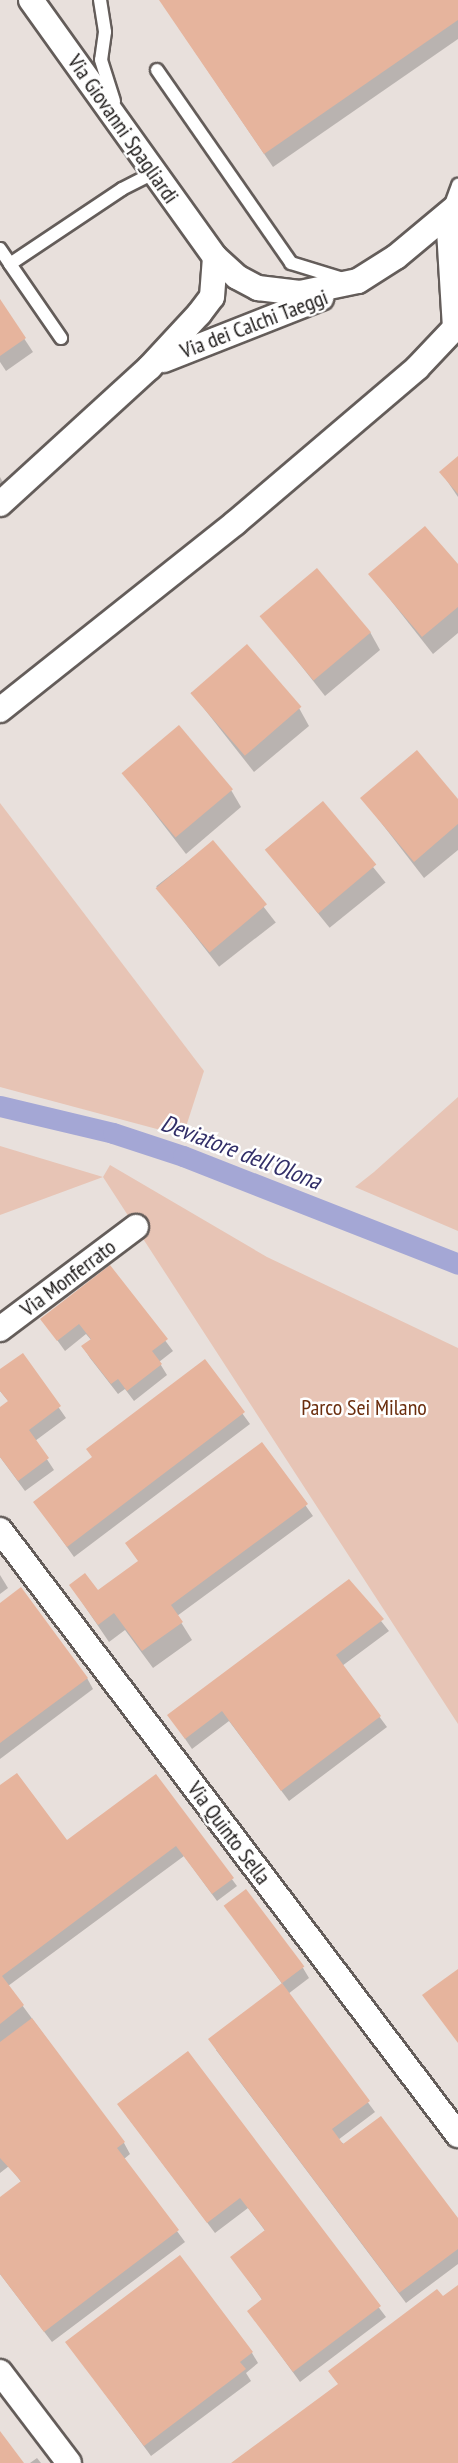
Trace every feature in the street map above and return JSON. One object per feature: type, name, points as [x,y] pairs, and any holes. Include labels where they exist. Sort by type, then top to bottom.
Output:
[{"type":"street","name":"Via Giovanni Spagliardi","points":[[32,0],[215,257]]},
{"type":"street","name":"Via dei Calchi Taeggi","points":[[215,257],[237,277],[265,291],[300,293],[358,281],[396,257],[453,209]]},
{"type":"street","points":[[0,710],[235,523],[417,368],[454,328],[453,209]]},
{"type":"street","name":"Via dei Calchi Taeggi","points":[[0,504],[149,368],[213,297],[215,257]]},
{"type":"street","name":"Via dei Calchi Taeggi","points":[[149,368],[183,349],[355,286],[358,281]]},
{"type":"street","name":"Via Monferrato","points":[[0,1329],[136,1227]]},
{"type":"street","name":"Via Quinto Sella","points":[[0,1530],[458,2135]]},
{"type":"street","points":[[0,2372],[69,2463]]},
{"type":"lane","points":[[100,0],[104,17],[103,75],[132,140]]},
{"type":"lane","points":[[157,70],[291,263],[319,274],[358,281]]},
{"type":"lane","points":[[10,264],[122,189],[153,173]]},
{"type":"lane","points":[[453,209],[458,185]]},
{"type":"lane","points":[[0,249],[61,338]]},
{"type":"green space","points":[[0,803],[204,1071],[183,1136],[0,1087]]},
{"type":"green space","points":[[458,1097],[458,1231],[355,1187],[374,1172]]},
{"type":"green space","points":[[0,1146],[103,1177],[0,1215]]},
{"type":"green space","name":"Parco Sei Milano","points":[[110,1165],[267,1257],[458,1348],[458,1724],[103,1177]]},
{"type":"building","points":[[159,0],[458,0],[458,20],[264,154]]},
{"type":"building","points":[[0,299],[26,338],[0,356]]},
{"type":"building","points":[[458,456],[458,494],[439,472]]},
{"type":"building","points":[[425,526],[458,564],[458,607],[422,637],[368,574]]},
{"type":"building","points":[[317,568],[371,632],[314,681],[260,616]]},
{"type":"building","points":[[247,644],[301,707],[245,756],[190,693]]},
{"type":"building","points":[[179,725],[233,789],[176,838],[122,773]]},
{"type":"building","points":[[417,750],[458,799],[458,824],[414,862],[360,798]]},
{"type":"building","points":[[323,801],[376,865],[318,913],[265,850]]},
{"type":"building","points":[[213,840],[267,904],[210,953],[156,888]]},
{"type":"building","points":[[110,1265],[168,1339],[152,1351],[162,1364],[127,1391],[118,1379],[111,1384],[81,1346],[91,1339],[79,1324],[57,1341],[40,1319]]},
{"type":"building","points":[[23,1353],[61,1406],[29,1430],[49,1458],[18,1481],[0,1457],[0,1407],[8,1401],[0,1391],[0,1369]]},
{"type":"building","points":[[205,1359],[245,1412],[67,1547],[33,1502],[92,1457],[86,1449]]},
{"type":"building","points":[[262,1442],[308,1504],[171,1605],[183,1622],[142,1651],[114,1613],[98,1625],[69,1585],[85,1573],[98,1590],[138,1561],[125,1543]]},
{"type":"building","points":[[349,1579],[384,1619],[336,1655],[381,1716],[281,1791],[222,1711],[185,1739],[167,1715]]},
{"type":"building","points":[[21,1587],[88,1678],[0,1743],[0,1603]]},
{"type":"building","points":[[17,1773],[67,1840],[156,1774],[234,1878],[212,1894],[176,1846],[2,1976],[24,2005],[0,2024],[0,1785]]},
{"type":"building","points":[[246,1889],[304,1966],[282,1983],[224,1906]]},
{"type":"building","points":[[458,1969],[458,2043],[422,1995]]},
{"type":"building","points":[[282,1983],[370,2101],[332,2129],[343,2144],[381,2116],[458,2218],[458,2249],[399,2293],[208,2039]]},
{"type":"building","points":[[32,2018],[125,2142],[117,2148],[179,2230],[44,2332],[0,2274],[0,2197],[21,2181],[0,2158],[0,2042]]},
{"type":"building","points":[[188,2051],[381,2306],[293,2372],[247,2311],[262,2299],[230,2257],[265,2230],[240,2198],[207,2223],[117,2104]]},
{"type":"building","points":[[180,2255],[253,2352],[240,2362],[246,2369],[144,2446],[65,2342]]},
{"type":"building","points":[[458,2285],[458,2463],[231,2463],[338,2384],[328,2371],[437,2289],[443,2296]]},
{"type":"building","points":[[0,2431],[24,2463],[0,2463]]},
{"type":"waterway","name":"Deviatore dell'Olona","points":[[0,1106],[113,1133],[183,1156],[458,1264]]}]
